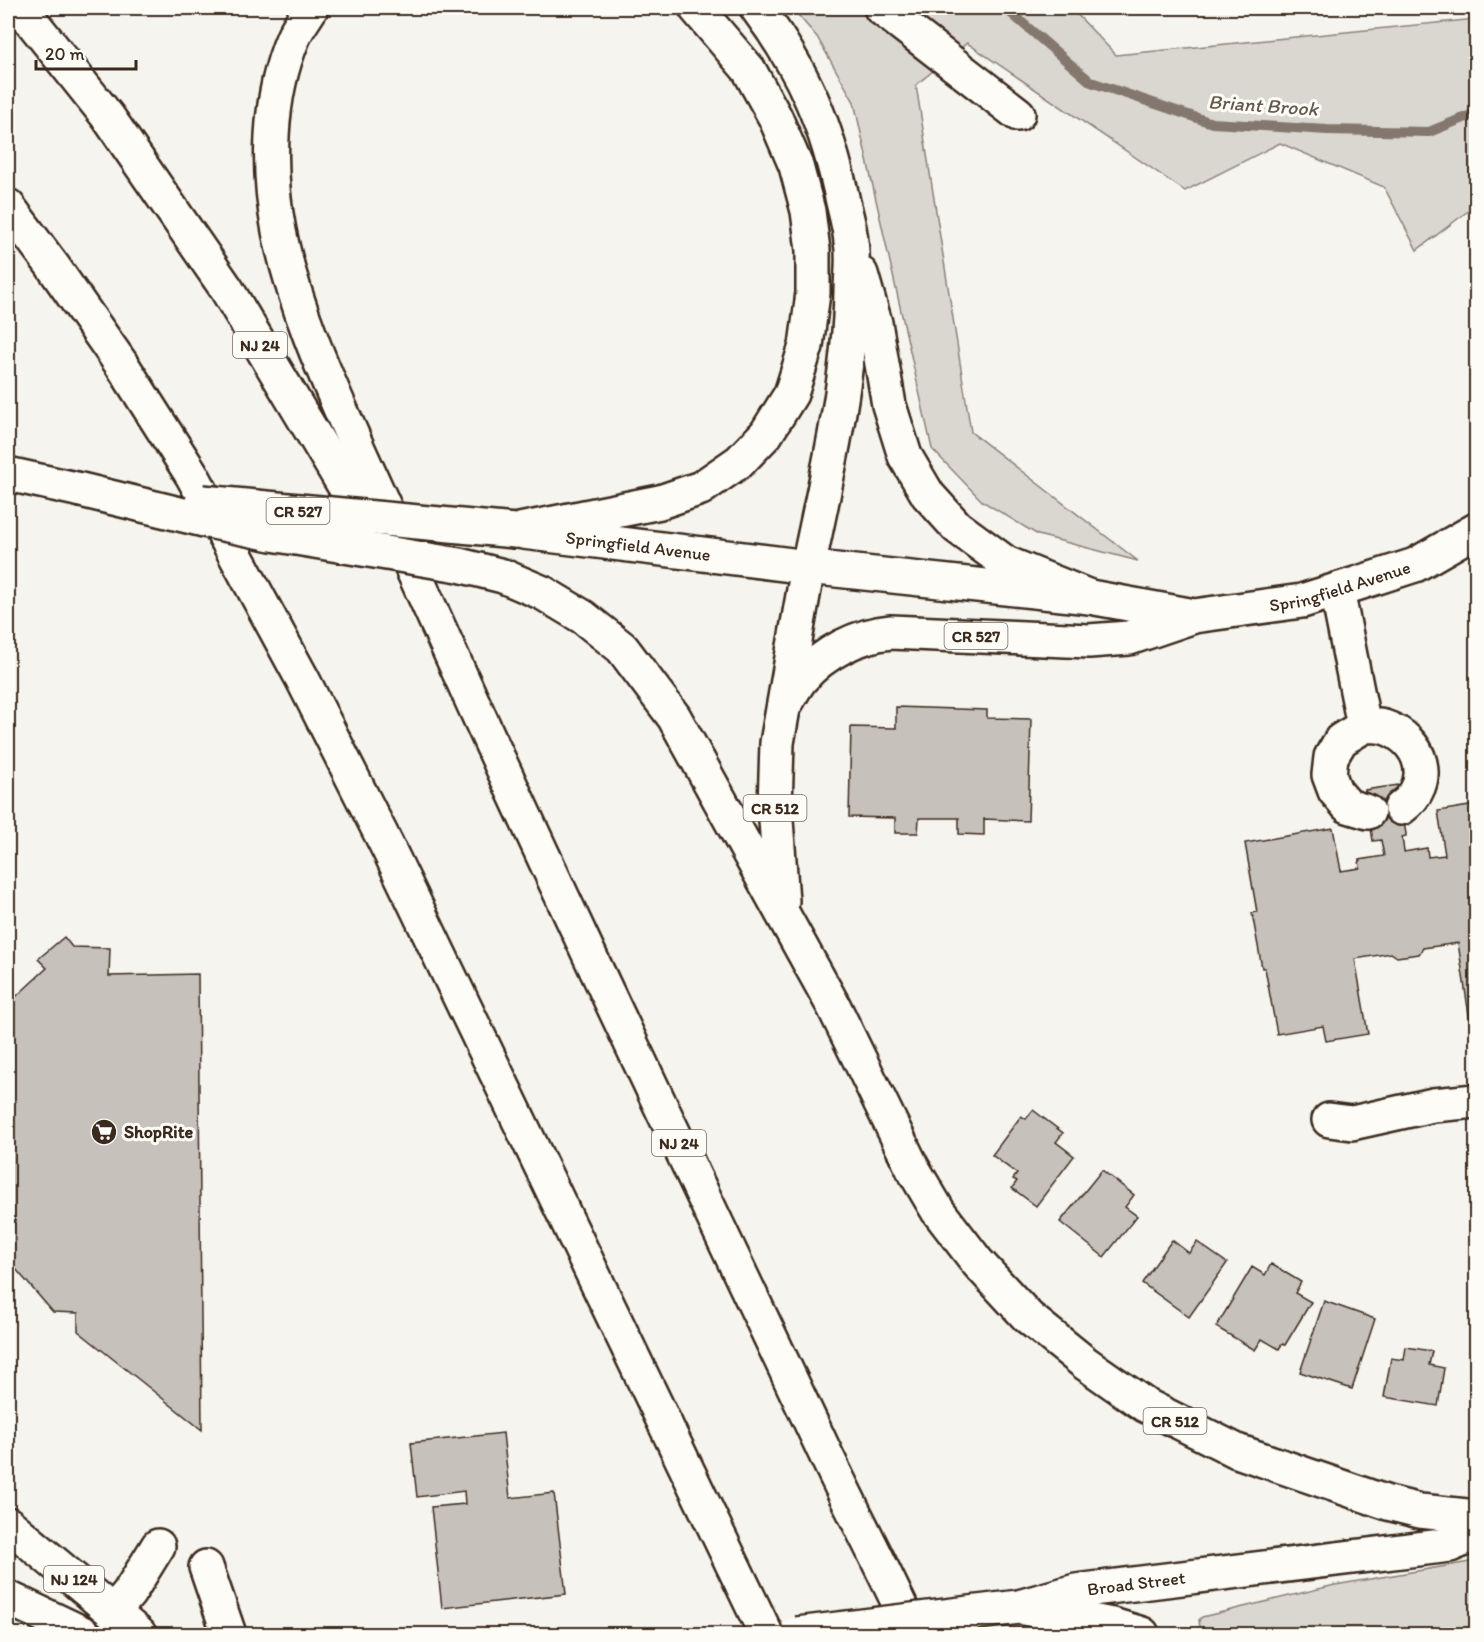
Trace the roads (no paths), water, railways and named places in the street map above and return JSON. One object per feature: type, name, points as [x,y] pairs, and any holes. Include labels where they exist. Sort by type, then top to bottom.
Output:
[{"type":"main road","name":"NJ 24","points":[[21,8],[108,117],[226,288],[472,701],[827,1458],[890,1582],[913,1635]]},
{"type":"main road","points":[[311,8],[293,37],[277,91],[273,142],[273,185],[278,228],[288,271],[331,388],[472,701]]},
{"type":"main road","points":[[515,531],[660,502],[701,488],[740,461],[766,434],[791,394],[806,346],[813,293],[813,250],[808,211],[796,166],[765,98],[749,70],[696,8]]},
{"type":"main road","points":[[757,8],[776,33],[802,76],[819,113],[875,323],[889,405],[905,456],[928,495],[957,527],[1006,563],[1090,597]]},
{"type":"main road","points":[[881,8],[1018,114]]},
{"type":"main road","points":[[8,206],[117,359],[192,476],[303,680],[389,850],[766,1635]]},
{"type":"main road","points":[[808,567],[836,431],[850,330],[852,243]]},
{"type":"main road","name":"CR 527","points":[[8,474],[81,490]]},
{"type":"main road","points":[[81,490],[261,532],[459,565],[503,576],[543,593],[583,617],[622,648],[651,684],[674,717],[783,911]]},
{"type":"main road","name":"Springfield Avenue","points":[[81,490],[515,531],[808,567],[1090,597],[1194,616]]},
{"type":"main road","name":"Springfield Avenue","points":[[784,706],[801,679],[813,666],[858,639],[874,634],[891,632],[1089,642],[1129,638],[1194,616],[1302,601],[1415,565],[1476,530]]},
{"type":"main road","name":"CR 512","points":[[808,567],[791,653],[777,743],[775,807],[783,911],[834,1007],[912,1167],[938,1211],[978,1263],[1028,1317],[1086,1364],[1145,1404],[1209,1438],[1265,1462],[1409,1508],[1476,1517]]},
{"type":"main road","points":[[1337,590],[1364,726]]},
{"type":"main road","points":[[1368,812],[1348,806],[1335,791],[1329,775],[1331,758],[1341,740],[1364,726],[1382,726],[1394,732],[1409,743],[1419,758],[1422,775],[1417,790],[1411,801],[1401,808]]},
{"type":"main road","points":[[1329,1120],[1352,1123],[1433,1105],[1476,1101]]},
{"type":"main road","name":"NJ 124","points":[[8,1524],[139,1635]]},
{"type":"main road","name":"Broad Street","points":[[797,1635],[1019,1607],[1076,1591],[1450,1545],[1476,1534]]},
{"type":"main road","points":[[113,1612],[129,1593],[158,1546]]},
{"type":"main road","points":[[731,1562],[751,1635]]},
{"type":"main road","points":[[206,1567],[229,1635]]},
{"type":"main road","points":[[8,1598],[84,1635]]},
{"type":"main road","points":[[1019,1607],[1112,1625],[1142,1635]]},
{"type":"waterway","name":"Briant Brook","points":[[1005,8],[1091,82],[1212,123],[1327,130],[1429,132],[1476,113]]},
{"type":"place","name":"ShopRite","points":[[104,1132]]}]
